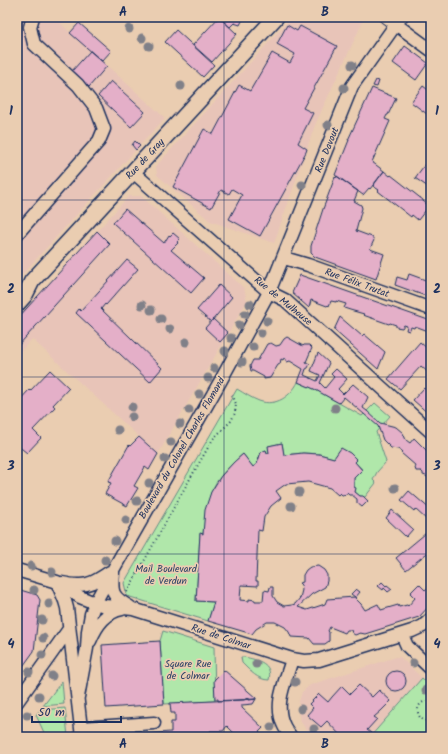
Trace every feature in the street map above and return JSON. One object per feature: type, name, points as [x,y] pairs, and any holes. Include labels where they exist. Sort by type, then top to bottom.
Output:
[{"type":"main road","name":"Rue de Gray","points":[[17,304],[25,295],[32,281],[276,17]]},
{"type":"street","points":[[17,234],[99,141],[104,129],[96,108],[78,85],[34,44],[30,27],[33,17]]},
{"type":"street","points":[[386,17],[399,21],[431,50]]},
{"type":"street","name":"Rue Davout","points":[[269,292],[284,258],[352,86],[399,21]]},
{"type":"street","name":"Rue de Mulhouse","points":[[133,172],[269,292],[285,300],[431,432]]},
{"type":"street","name":"Rue Félix Trutat","points":[[284,258],[308,265],[431,309]]},
{"type":"street","name":"Boulevard du Colonel Charles Flamand","points":[[87,648],[88,631],[95,603],[269,292]]},
{"type":"street","name":"Rue de Colmar","points":[[17,570],[57,582],[80,597],[95,603],[106,606],[133,609]]},
{"type":"street","points":[[57,582],[79,586],[100,579],[113,570]]},
{"type":"street","name":"Rue de Colmar","points":[[113,570],[112,589],[114,595],[120,602],[133,609],[292,659],[311,661],[319,660],[402,635],[417,629],[431,619]]},
{"type":"street","points":[[57,582],[67,608],[82,733],[154,723]]},
{"type":"street","points":[[78,697],[87,648],[94,631],[108,614],[115,610],[133,609]]},
{"type":"street","points":[[17,702],[69,629]]},
{"type":"street","points":[[402,635],[408,646],[431,669]]},
{"type":"street","points":[[50,657],[54,654],[58,654],[63,655],[73,661]]},
{"type":"street","points":[[291,737],[284,726],[281,716],[280,696],[292,659]]},
{"type":"path","points":[[125,596],[213,439],[231,420],[235,413],[236,404],[230,393]]},
{"type":"path","points":[[431,701],[423,702],[418,707],[419,717],[425,721],[431,721]]},
{"type":"shaded area","points":[[17,17],[70,17],[61,24],[165,118],[17,280]]},
{"type":"shaded area","points":[[292,17],[362,17],[362,23],[315,125],[274,243],[210,221],[157,175],[156,166]]},
{"type":"shaded area","points":[[129,196],[141,196],[244,288],[247,301],[158,454],[32,339],[17,355],[17,319]]},
{"type":"shaded area","points":[[400,657],[422,678],[370,737],[315,737],[305,728],[301,722],[298,712],[299,701],[302,692],[310,685]]},
{"type":"green space","name":"Mail Boulevard de Verdun","points":[[298,382],[314,389],[362,416],[375,403],[390,416],[376,432],[386,462],[377,472],[373,480],[376,483],[365,497],[360,496],[355,492],[354,478],[362,469],[355,462],[357,460],[334,458],[319,454],[303,453],[284,455],[282,443],[269,446],[269,453],[267,453],[266,450],[261,452],[257,464],[253,467],[243,454],[224,472],[213,488],[208,503],[203,534],[200,534],[196,601],[214,602],[208,621],[127,596],[124,583],[237,389],[259,401],[271,403],[287,396]]},
{"type":"green space","name":"Square Rue de Colmar","points":[[163,631],[214,647],[215,701],[164,704],[160,641]]},
{"type":"green space","points":[[241,657],[254,659],[267,666],[270,674],[269,680],[258,677],[251,672],[242,663]]},
{"type":"green space","points":[[422,678],[431,686],[431,737],[370,737]]},
{"type":"green space","points":[[62,681],[64,704],[43,706]]},
{"type":"green space","points":[[65,708],[68,737],[46,737],[36,715],[40,710]]},
{"type":"building","points":[[219,17],[237,34],[212,62],[193,45]]},
{"type":"building","points":[[224,17],[246,17],[240,25],[234,23],[230,27],[221,19]]},
{"type":"building","points":[[79,23],[111,51],[102,61],[70,33]]},
{"type":"building","points":[[287,25],[297,31],[300,26],[337,46],[303,108],[313,113],[298,143],[307,149],[306,152],[260,236],[229,219],[242,195],[232,189],[229,194],[221,190],[211,208],[173,187],[204,129],[213,134],[239,85],[250,91],[272,53],[290,63],[295,54],[277,44]]},
{"type":"building","points":[[176,30],[214,65],[203,77],[165,42]]},
{"type":"building","points":[[405,46],[428,63],[416,80],[393,63]]},
{"type":"building","points":[[90,51],[107,66],[89,87],[72,71]]},
{"type":"building","points":[[376,80],[379,81],[377,87],[373,86]]},
{"type":"building","points":[[111,81],[145,112],[131,127],[98,96]]},
{"type":"building","points":[[423,86],[431,92],[431,117],[411,102]]},
{"type":"building","points":[[372,88],[396,98],[385,119],[390,121],[372,162],[384,171],[370,189],[369,188],[363,195],[335,175],[348,140]]},
{"type":"building","points":[[135,141],[140,146],[136,150],[132,145]]},
{"type":"building","points":[[431,156],[431,189],[415,178]]},
{"type":"building","points":[[384,171],[429,206],[418,220],[412,215],[411,217],[373,186]]},
{"type":"building","points":[[337,176],[358,191],[354,201],[361,205],[362,208],[356,231],[372,237],[374,240],[370,249],[384,254],[376,279],[315,257],[311,253],[311,246],[323,209],[335,177],[336,178]]},
{"type":"building","points":[[125,209],[164,243],[169,235],[170,236],[173,233],[180,239],[171,250],[204,278],[191,293],[113,223]]},
{"type":"building","points":[[97,231],[110,244],[17,347],[17,319]]},
{"type":"building","points":[[127,260],[138,269],[101,309],[162,368],[150,382],[76,313],[79,309],[81,311]]},
{"type":"building","points":[[409,274],[431,282],[431,298],[395,285],[397,277],[407,280]]},
{"type":"building","points":[[300,275],[431,321],[431,332],[415,326],[414,328],[411,327],[409,331],[406,330],[407,326],[404,325],[402,328],[396,327],[396,325],[389,324],[344,308],[346,304],[336,301],[331,301],[329,306],[327,306],[311,300],[309,308],[292,293]]},
{"type":"building","points":[[219,285],[232,297],[211,322],[197,310]]},
{"type":"building","points":[[340,317],[362,336],[364,334],[385,352],[378,369],[334,330]]},
{"type":"building","points":[[213,319],[228,333],[220,342],[205,328]]},
{"type":"building","points":[[287,337],[303,346],[309,345],[312,348],[306,362],[310,364],[304,375],[317,381],[320,375],[311,371],[318,353],[329,363],[320,383],[325,388],[334,377],[331,374],[336,369],[347,379],[338,389],[343,394],[353,384],[368,397],[363,408],[380,423],[396,427],[403,433],[406,440],[410,443],[414,438],[431,455],[431,480],[423,475],[421,471],[416,471],[416,466],[401,453],[402,452],[398,449],[391,448],[383,440],[378,426],[344,397],[339,403],[298,382],[303,369],[290,361],[287,362],[284,358],[283,360],[281,359],[280,364],[270,378],[264,379],[264,377],[251,371],[250,366],[253,360],[258,360],[267,344],[271,343],[276,346],[280,345]]},
{"type":"building","points":[[420,342],[431,352],[431,375],[421,366],[400,389],[388,379]]},
{"type":"building","points":[[50,370],[69,388],[53,405],[55,407],[33,430],[41,438],[27,453],[17,445],[17,403]]},
{"type":"building","points":[[424,388],[431,395],[430,415],[413,400]]},
{"type":"building","points":[[139,437],[158,454],[149,470],[145,467],[134,486],[138,488],[127,506],[105,494],[111,483],[108,482],[129,445],[130,446]]},
{"type":"building","points":[[282,443],[284,455],[303,453],[319,454],[334,458],[341,448],[350,453],[357,460],[355,462],[362,470],[354,478],[354,487],[356,488],[355,492],[360,496],[363,496],[368,501],[362,507],[357,503],[357,499],[352,495],[347,493],[342,495],[340,493],[338,495],[330,488],[308,482],[286,484],[276,491],[281,498],[271,506],[264,517],[262,531],[258,530],[256,581],[258,581],[258,586],[241,585],[240,600],[249,601],[249,599],[263,601],[264,590],[269,591],[270,587],[273,587],[273,596],[277,602],[284,606],[295,604],[300,598],[302,590],[299,583],[303,582],[303,575],[306,570],[310,567],[318,566],[324,570],[327,575],[325,587],[312,594],[298,607],[307,610],[325,604],[327,599],[355,597],[351,594],[356,589],[360,592],[355,598],[365,610],[378,604],[381,610],[398,605],[399,607],[408,606],[415,598],[410,593],[419,584],[425,590],[431,585],[431,604],[419,617],[365,634],[360,633],[355,635],[351,630],[347,630],[345,633],[330,627],[328,631],[329,641],[325,644],[314,644],[309,638],[291,637],[285,627],[275,622],[267,622],[256,629],[252,634],[208,621],[214,602],[196,601],[200,533],[203,534],[205,510],[211,492],[221,476],[243,454],[253,467],[257,464],[261,452],[266,450],[267,453],[269,453],[268,446]]},
{"type":"building","points":[[409,491],[431,510],[431,516],[427,520],[415,509],[414,511],[401,500]]},
{"type":"building","points":[[392,510],[413,529],[406,537],[386,518]]},
{"type":"building","points":[[431,529],[431,550],[406,570],[396,558]]},
{"type":"building","points":[[382,582],[392,589],[388,592],[384,588],[383,590],[378,586]]},
{"type":"building","points":[[17,589],[37,595],[40,600],[34,651],[21,669],[17,666],[17,647],[18,648],[19,646],[17,645],[17,642],[21,609],[17,607]]},
{"type":"building","points":[[160,641],[164,704],[106,708],[102,645]]},
{"type":"building","points":[[431,643],[431,657],[429,655],[428,646]]},
{"type":"building","points":[[224,670],[256,699],[249,700],[249,698],[244,700],[218,701],[218,699],[215,699],[214,680]]},
{"type":"building","points":[[396,671],[403,674],[406,681],[403,688],[396,691],[389,688],[386,681],[389,674]]},
{"type":"building","points":[[359,685],[372,697],[379,690],[391,701],[374,717],[377,719],[367,730],[371,733],[368,737],[338,737],[340,735],[327,721],[321,727],[307,715],[313,708],[309,704],[319,694],[328,702],[342,686],[350,694]]},
{"type":"building","points":[[256,699],[253,704],[242,705],[242,708],[263,728],[259,732],[263,737],[238,737],[227,726],[223,731],[210,731],[210,737],[143,737],[143,734],[171,732],[171,722],[175,722],[175,713],[171,713],[170,703]]}]
